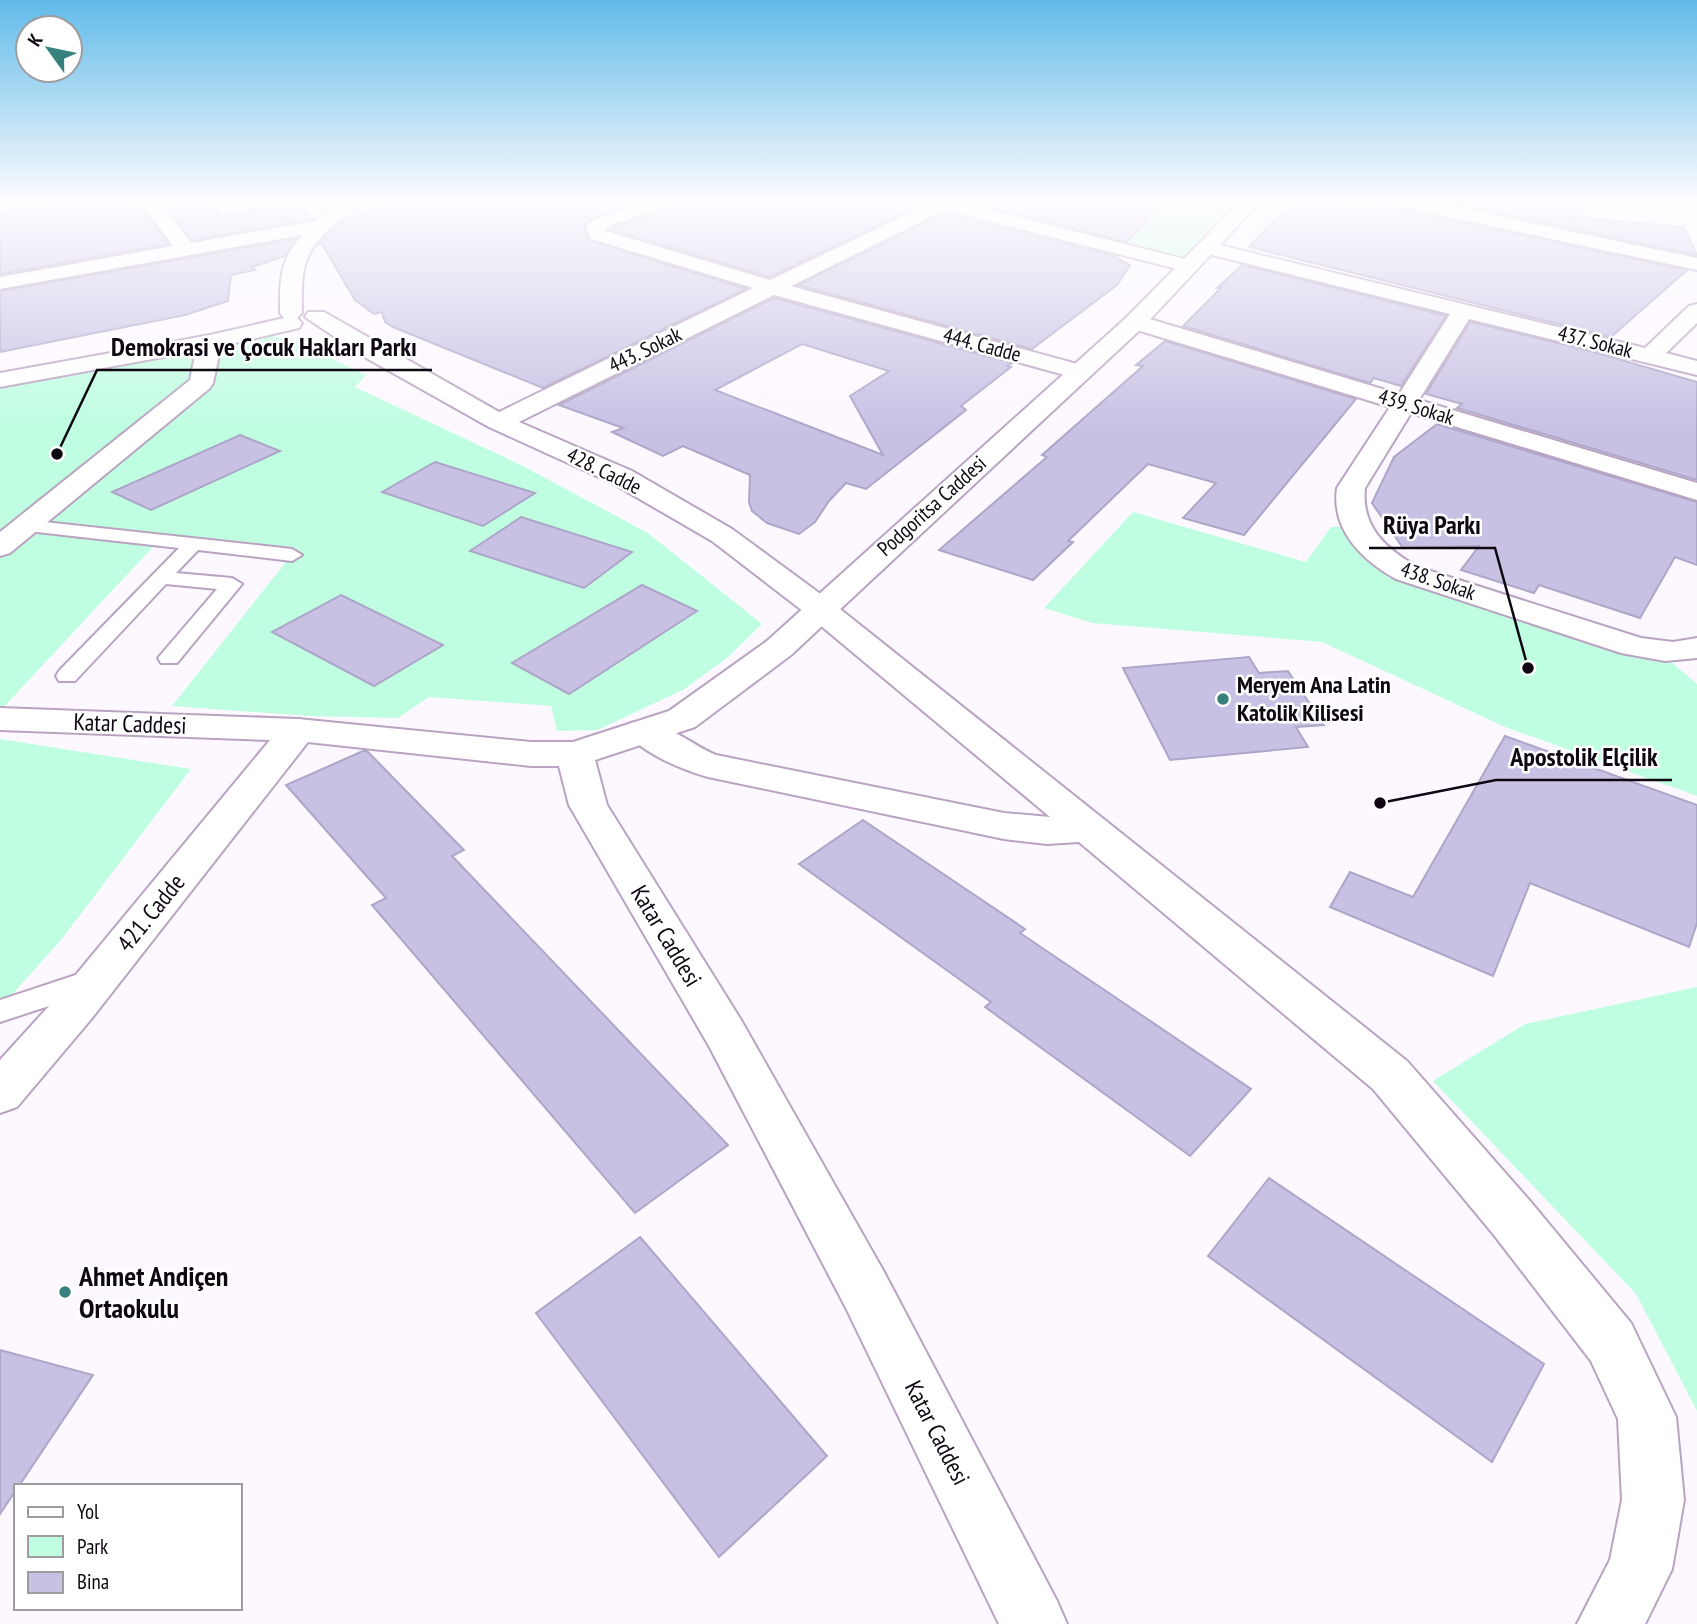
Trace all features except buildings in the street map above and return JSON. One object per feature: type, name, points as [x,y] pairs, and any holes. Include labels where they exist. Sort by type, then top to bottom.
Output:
[{"type":"street","points":[[0,283],[35,277]]},
{"type":"street","points":[[293,277],[299,317]]},
{"type":"street","name":"444. Cadde","points":[[737,277],[1080,372]]},
{"type":"street","name":"443. Sokak","points":[[498,422],[796,277]]},
{"type":"street","name":"Podgoritsa Caddesi","points":[[575,754],[682,719],[779,648],[819,608],[1135,322],[1179,277]]},
{"type":"street","name":"437. Sokak","points":[[1326,277],[1697,368]]},
{"type":"street","name":"438. Sokak","points":[[1464,310],[1351,488],[1347,502],[1355,526],[1383,559],[1407,573],[1633,646],[1658,652],[1697,648]]},
{"type":"street","points":[[1650,356],[1697,311]]},
{"type":"street","points":[[0,380],[210,342],[299,317]]},
{"type":"street","points":[[146,352],[299,317]]},
{"type":"street","name":"428. Cadde","points":[[299,317],[376,354],[498,422],[622,477],[722,535],[819,608],[1390,1076],[1512,1218],[1611,1342],[1647,1417],[1654,1500],[1640,1569],[1610,1624]]},
{"type":"street","name":"439. Sokak","points":[[1135,322],[1697,492]]},
{"type":"street","points":[[0,547],[201,383],[210,342]]},
{"type":"street","name":"Katar Caddesi","points":[[0,719],[298,730],[531,754],[575,754],[588,805],[738,1058],[865,1290],[1034,1624]]},
{"type":"street","name":"421. Cadde","points":[[0,1093],[98,978],[298,730]]},
{"type":"street","points":[[644,731],[685,756],[734,772],[1004,826],[1047,831],[1087,828]]},
{"type":"lane","points":[[26,526],[292,555]]},
{"type":"lane","points":[[67,676],[194,544]]},
{"type":"lane","points":[[161,578],[232,584],[169,658]]},
{"type":"lane","points":[[0,1011],[98,978]]},
{"type":"green space","points":[[271,336],[291,339],[366,375],[355,387],[521,465],[648,533],[762,624],[727,658],[683,690],[597,730],[557,731],[551,706],[429,697],[398,718],[308,716],[172,706],[296,549],[165,534],[0,711],[0,380],[28,375],[31,383],[150,360],[146,352],[190,353],[201,382],[215,358],[227,346],[234,342]]},
{"type":"green space","points":[[1133,512],[1306,562],[1331,527],[1355,526],[1383,559],[1658,651],[1697,684],[1697,796],[1505,727],[1322,642],[1092,623],[1044,608]]},
{"type":"green space","points":[[0,739],[191,769],[61,940],[0,1008]]},
{"type":"green space","points":[[1697,987],[1697,1411],[1636,1294],[1433,1081],[1525,1024]]},
{"type":"place","name":"Demokrasi ve Çocuk Hakları Parkı","points":[[57,454]]},
{"type":"place","name":"Rüya Parkı","points":[[1528,668]]},
{"type":"place","name":"Meryem Ana Latin Katolik Kilisesi","points":[[1223,699]]},
{"type":"place","name":"Apostolik Elçilik","points":[[1380,803]]},
{"type":"place","name":"Ahmet Andiçen Ortaokulu","points":[[65,1292]]}]
